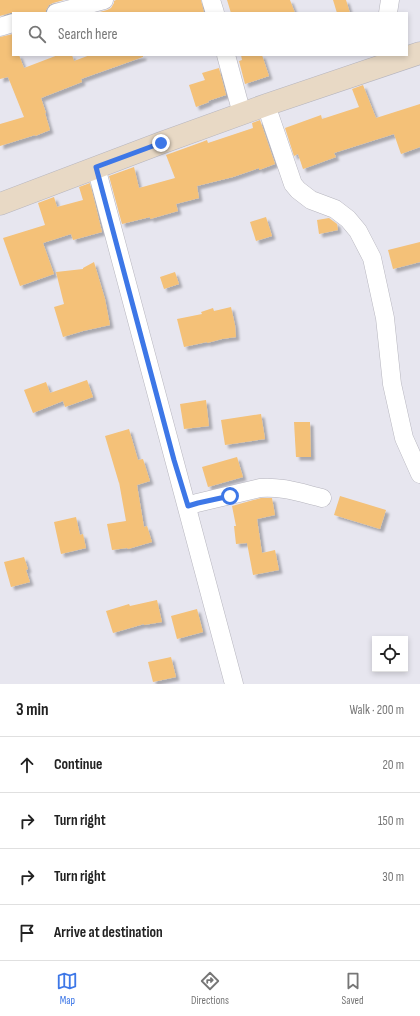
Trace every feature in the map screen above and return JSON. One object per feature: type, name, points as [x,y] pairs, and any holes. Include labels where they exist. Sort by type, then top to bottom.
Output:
[{"type":"main road","points":[[408,55],[420,53]]},
{"type":"main road","points":[[0,204],[382,60],[404,56]]},
{"type":"street","points":[[60,12],[104,0]]},
{"type":"street","points":[[211,0],[215,12]]},
{"type":"street","points":[[388,12],[390,0]]},
{"type":"street","points":[[0,27],[12,24]]},
{"type":"street","points":[[226,56],[242,114]]},
{"type":"street","points":[[266,105],[293,184],[311,200],[335,209],[348,218],[358,231],[372,258],[385,318],[392,384],[404,438],[420,474]]},
{"type":"street","points":[[96,167],[172,453],[188,506],[234,684]]},
{"type":"street","points":[[188,506],[267,487],[289,490],[322,498]]},
{"type":"building","points":[[0,0],[64,0],[49,5],[46,12],[12,12],[0,16]]},
{"type":"building","points":[[201,0],[204,12],[100,12],[111,8],[114,1]]},
{"type":"building","points":[[227,0],[290,0],[295,12],[231,12]]},
{"type":"building","points":[[333,0],[346,0],[350,12],[337,12]]},
{"type":"building","points":[[12,34],[12,56],[19,56],[24,68],[55,56],[72,56],[74,61],[87,56],[143,57],[81,79],[82,82],[41,98],[50,130],[0,146],[0,124],[24,117],[8,77],[0,79],[0,37]]},
{"type":"building","points":[[241,56],[262,56],[269,76],[245,84],[239,61],[242,60]]},
{"type":"building","points":[[219,68],[226,95],[196,107],[189,85],[205,80],[202,73]]},
{"type":"building","points":[[363,85],[376,118],[420,104],[420,147],[401,154],[394,134],[334,153],[336,157],[303,169],[298,154],[294,156],[285,128],[321,115],[322,119],[359,107],[352,89]]},
{"type":"building","points":[[260,120],[275,164],[259,170],[259,168],[233,177],[197,186],[199,198],[176,204],[178,211],[150,219],[150,217],[122,224],[109,176],[134,167],[139,188],[175,178],[166,155],[207,140],[208,143],[253,128],[252,123]]},
{"type":"building","points":[[90,183],[102,232],[73,240],[71,234],[43,243],[54,274],[20,286],[3,238],[45,225],[38,203],[54,197],[57,207],[83,200],[79,187]]},
{"type":"building","points":[[266,217],[272,236],[256,241],[250,222]]},
{"type":"building","points":[[329,218],[337,224],[338,230],[319,234],[317,220]]},
{"type":"building","points":[[420,242],[420,262],[393,269],[388,250]]},
{"type":"building","points":[[94,262],[105,299],[110,325],[63,337],[54,307],[64,304],[56,272],[83,269]]},
{"type":"building","points":[[175,272],[179,284],[164,289],[160,277]]},
{"type":"building","points":[[231,307],[236,337],[184,347],[177,319],[202,314],[201,312],[213,308],[214,311]]},
{"type":"building","points":[[87,380],[93,397],[65,407],[63,401],[33,413],[24,390],[46,382],[50,393]]},
{"type":"building","points":[[206,400],[209,426],[184,429],[180,404]]},
{"type":"building","points":[[261,414],[265,439],[225,445],[221,420]]},
{"type":"building","points":[[294,422],[310,422],[311,457],[296,457]]},
{"type":"building","points":[[129,429],[138,460],[143,459],[150,481],[137,485],[144,527],[147,526],[152,542],[128,549],[112,550],[107,524],[126,521],[119,482],[105,436]]},
{"type":"building","points":[[237,457],[243,477],[208,487],[202,467]]},
{"type":"building","points":[[340,496],[386,510],[380,529],[334,515]]},
{"type":"building","points":[[261,498],[272,498],[275,515],[257,519],[262,553],[275,550],[279,570],[253,575],[247,543],[236,544],[234,526],[236,526],[232,506]]},
{"type":"building","points":[[76,517],[80,535],[83,534],[86,548],[61,554],[54,522]]},
{"type":"building","points":[[24,557],[30,582],[11,587],[4,562]]},
{"type":"building","points":[[157,600],[162,622],[144,624],[113,633],[106,611],[129,604],[130,606]]},
{"type":"building","points":[[197,609],[203,632],[177,639],[171,616]]},
{"type":"building","points":[[171,657],[176,677],[153,682],[148,662]]},
{"type":"route","points":[[161,143],[96,167],[174,460],[188,506],[230,496]]}]
